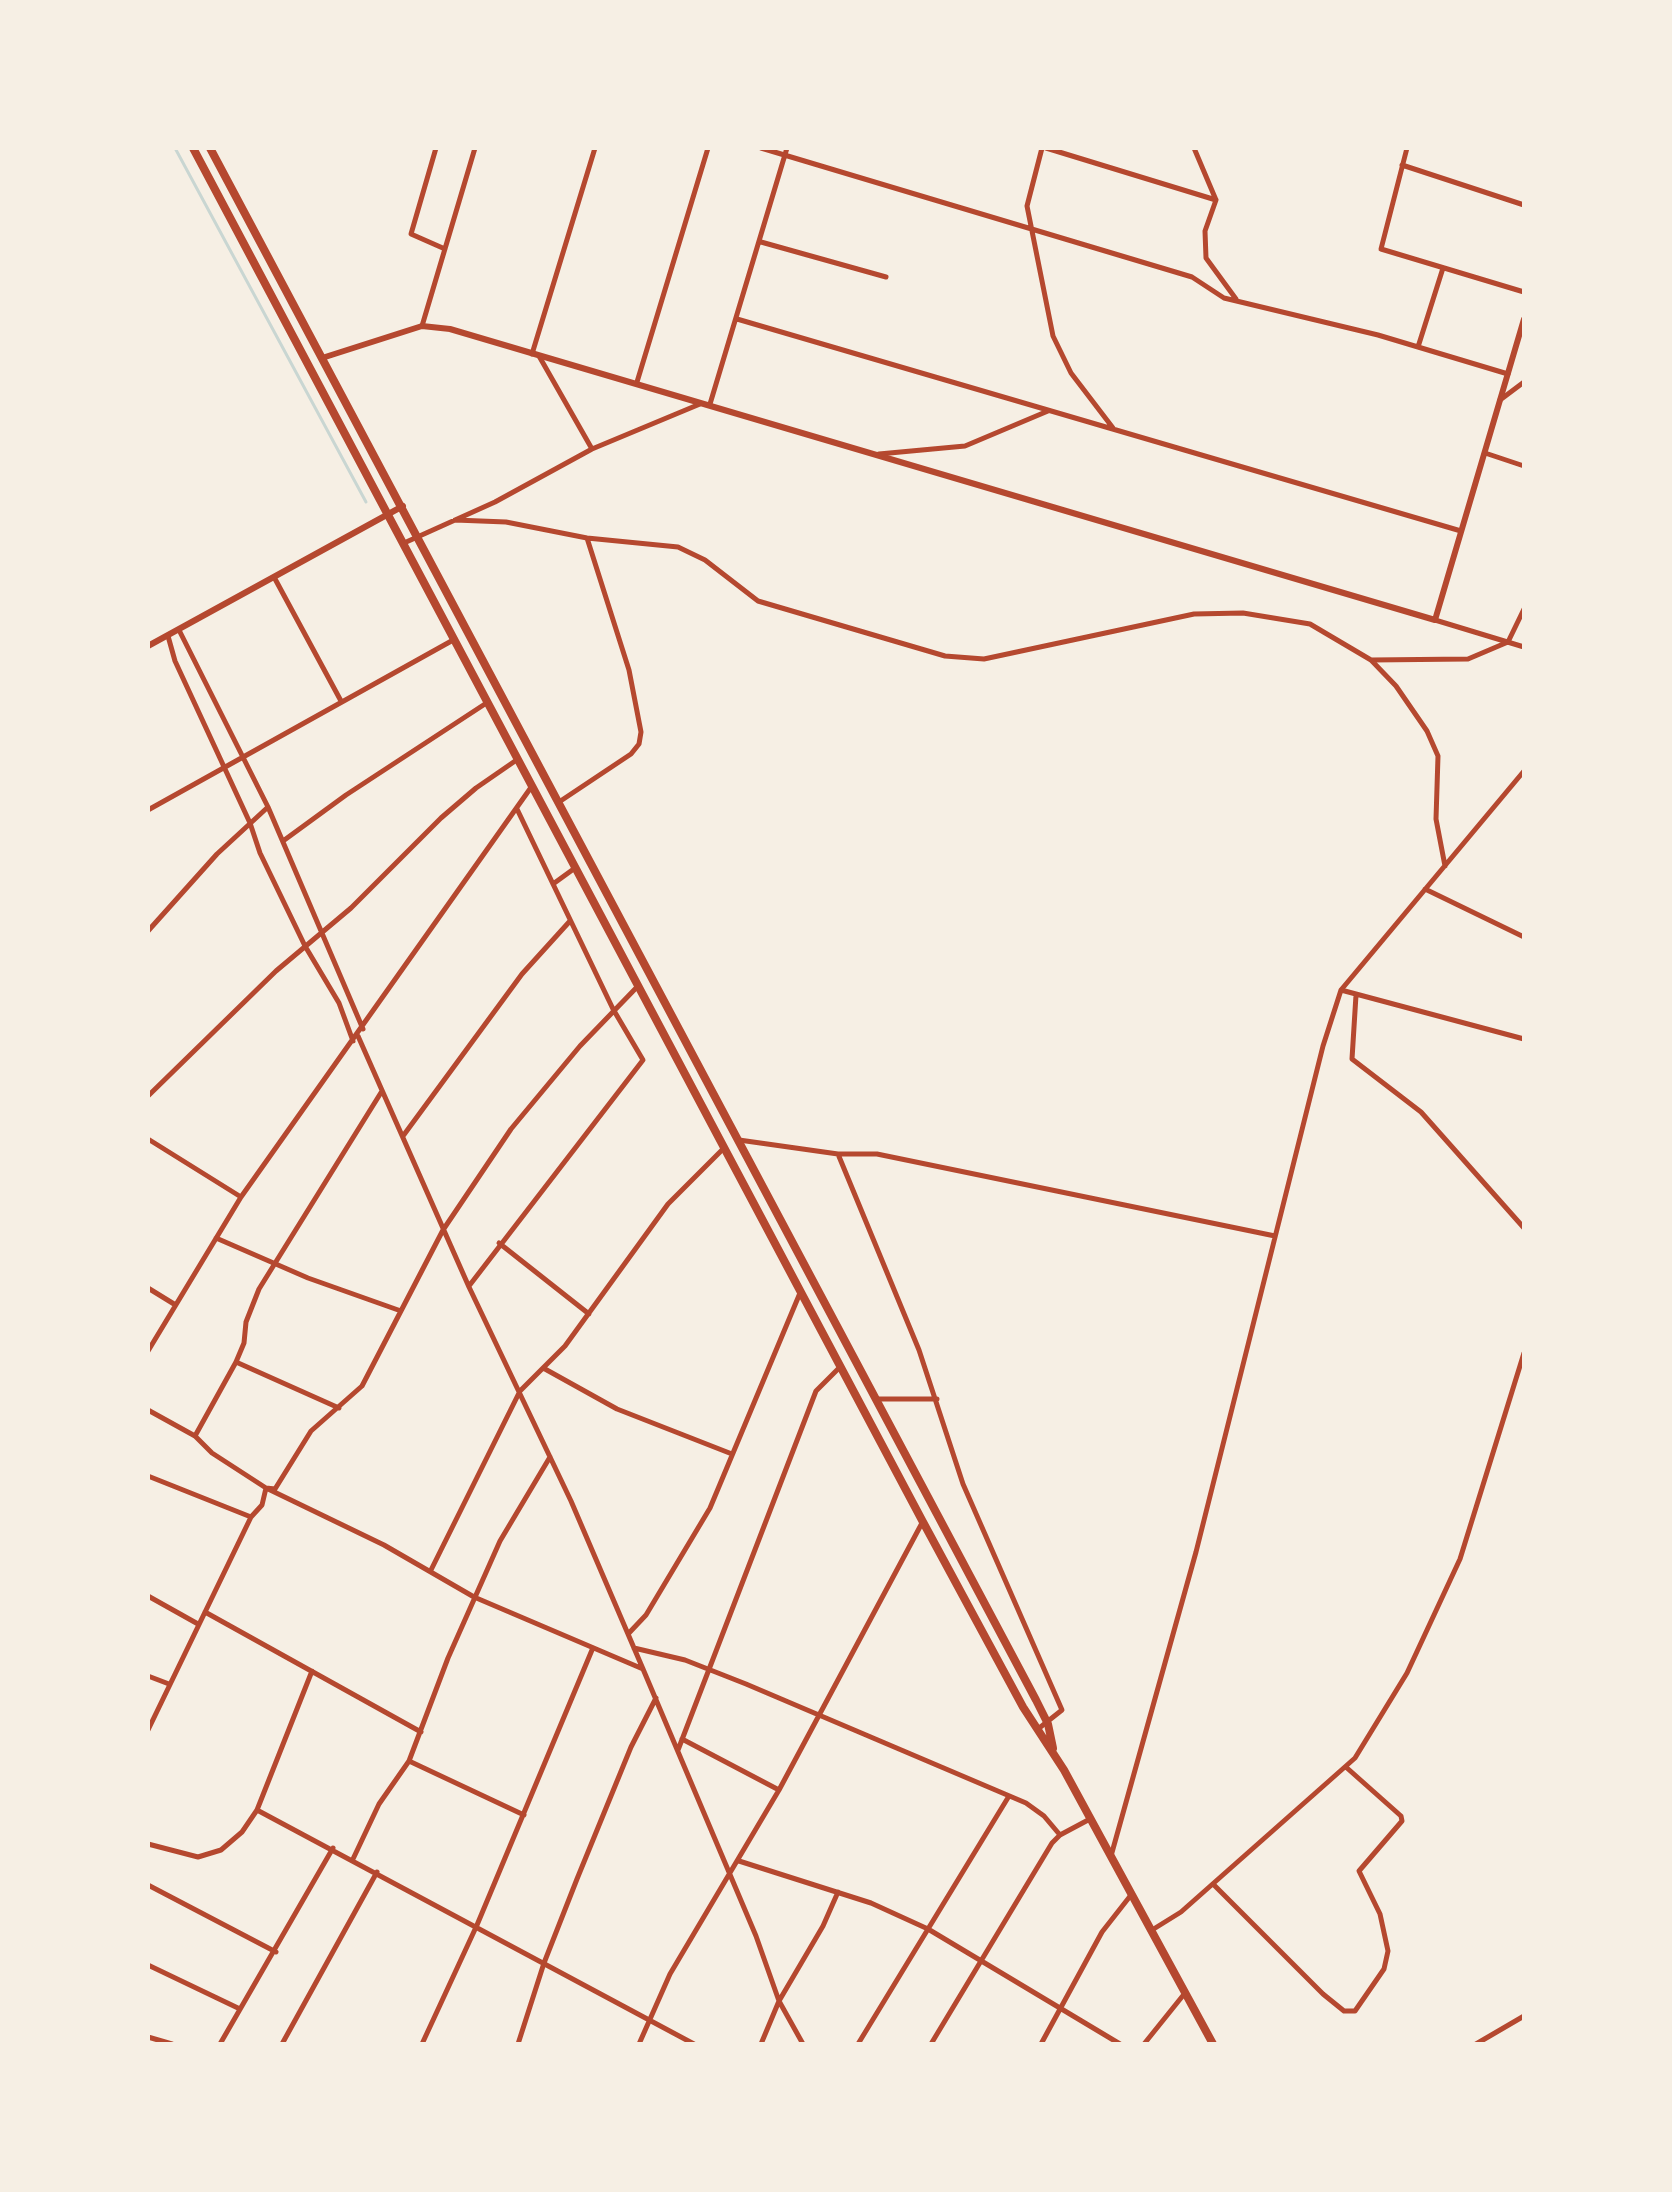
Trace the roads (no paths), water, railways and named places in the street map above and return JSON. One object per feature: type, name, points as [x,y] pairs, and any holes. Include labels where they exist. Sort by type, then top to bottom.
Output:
[{"type":"highway","points":[[193,148],[923,1522],[1036,1730],[1055,1753],[1213,2044]]},
{"type":"highway","points":[[210,148],[418,534],[1048,1724],[1055,1753]]},
{"type":"street","points":[[436,148],[411,234],[445,249]]},
{"type":"street","points":[[422,326],[475,148]]},
{"type":"street","points":[[592,449],[536,355],[595,148]]},
{"type":"street","points":[[637,382],[708,148]]},
{"type":"street","points":[[761,148],[786,151],[1034,231],[1192,277],[1212,293],[1237,301],[1418,347],[1508,374]]},
{"type":"street","points":[[1114,430],[1071,373],[1053,336],[1027,206],[1029,189],[1044,148],[1216,200]]},
{"type":"street","points":[[1194,148],[1216,200],[1205,231],[1206,258],[1237,301]]},
{"type":"street","points":[[1407,148],[1381,249],[1524,292]]},
{"type":"street","points":[[404,543],[592,449],[707,403],[737,319],[786,151]]},
{"type":"street","points":[[1402,165],[1524,205]]},
{"type":"street","points":[[761,242],[886,277]]},
{"type":"street","points":[[1418,347],[1443,268]]},
{"type":"street","points":[[737,319],[1461,531]]},
{"type":"street","points":[[1435,620],[1524,319]]},
{"type":"street","points":[[322,358],[422,326],[450,329],[1524,647]]},
{"type":"street","points":[[1500,400],[1524,382]]},
{"type":"street","points":[[878,454],[965,446],[1048,411]]},
{"type":"street","points":[[1485,453],[1524,466]]},
{"type":"street","points":[[148,646],[403,506]]},
{"type":"street","points":[[455,520],[506,522],[587,538],[665,545],[691,552],[758,601],[945,656],[984,659],[1194,614],[1243,613],[1310,624],[1371,660],[1396,686],[1427,731],[1438,756],[1436,819],[1445,866]]},
{"type":"street","points":[[559,802],[631,754],[639,744],[641,732],[629,670],[587,538]]},
{"type":"street","points":[[274,577],[341,701]]},
{"type":"street","points":[[1371,660],[1468,659],[1508,642],[1524,609]]},
{"type":"street","points":[[179,630],[268,807],[363,1029]]},
{"type":"street","points":[[168,636],[207,735],[225,765],[260,853],[305,946],[339,1003],[383,1090],[443,1230],[550,1457],[629,1633],[730,1874],[779,2001],[803,2044]]},
{"type":"street","points":[[148,798],[151,808],[243,754],[455,639]]},
{"type":"street","points":[[283,841],[371,778],[489,702]]},
{"type":"street","points":[[148,1096],[441,818],[476,788],[518,759]]},
{"type":"street","points":[[1111,1856],[1196,1552],[1323,1046],[1341,990],[1524,771]]},
{"type":"street","points":[[148,1351],[241,1197],[356,1039],[459,886],[532,786]]},
{"type":"street","points":[[148,931],[171,901],[268,807]]},
{"type":"street","points":[[469,1287],[499,1243],[643,1060],[613,1009],[517,809]]},
{"type":"street","points":[[553,884],[575,868]]},
{"type":"street","points":[[1425,889],[1524,937]]},
{"type":"street","points":[[403,1136],[522,974],[570,921]]},
{"type":"street","points":[[266,1488],[275,1489],[311,1431],[362,1386],[443,1230],[511,1129],[613,1009],[637,987]]},
{"type":"street","points":[[1341,990],[1524,1039]]},
{"type":"street","points":[[1356,995],[1352,1059],[1421,1112],[1524,1228]]},
{"type":"street","points":[[195,1436],[236,1362],[244,1343],[246,1322],[274,1263],[383,1090]]},
{"type":"street","points":[[148,1139],[241,1197]]},
{"type":"street","points":[[739,1140],[838,1154],[877,1154],[1275,1236]]},
{"type":"street","points":[[431,1570],[520,1391],[545,1369],[589,1314],[668,1204],[724,1148]]},
{"type":"street","points":[[838,1154],[937,1399],[963,1484],[1062,1710],[1048,1724],[1036,1730]]},
{"type":"street","points":[[216,1238],[402,1311]]},
{"type":"street","points":[[499,1243],[589,1314]]},
{"type":"street","points":[[148,1288],[174,1304]]},
{"type":"street","points":[[629,1633],[646,1615],[710,1508],[801,1293]]},
{"type":"street","points":[[1151,1930],[1213,1884],[1347,1768],[1407,1673],[1460,1559],[1524,1353]]},
{"type":"street","points":[[236,1362],[339,1408]]},
{"type":"street","points":[[678,1750],[816,1391],[842,1366]]},
{"type":"street","points":[[545,1369],[617,1409],[732,1454]]},
{"type":"street","points":[[875,1399],[937,1399]]},
{"type":"street","points":[[148,1410],[195,1436],[212,1453],[266,1488],[431,1570],[474,1597],[592,1650],[643,1669]]},
{"type":"street","points":[[353,1859],[379,1804],[409,1761],[474,1597],[500,1541],[550,1457]]},
{"type":"street","points":[[148,1476],[251,1517]]},
{"type":"street","points":[[148,1730],[251,1517],[262,1505],[266,1488]]},
{"type":"street","points":[[639,2044],[676,1962],[779,1790],[923,1522]]},
{"type":"street","points":[[148,1596],[198,1624]]},
{"type":"street","points":[[204,1611],[421,1732]]},
{"type":"street","points":[[634,1648],[708,1669],[1009,1796],[1037,1809],[1060,1835]]},
{"type":"street","points":[[422,2044],[477,1925],[592,1650]]},
{"type":"street","points":[[148,1844],[198,1857],[221,1850],[242,1832],[257,1810],[312,1671]]},
{"type":"street","points":[[148,1676],[169,1684]]},
{"type":"street","points":[[518,2044],[544,1963],[631,1747],[656,1698]]},
{"type":"street","points":[[682,1739],[779,1790]]},
{"type":"street","points":[[409,1761],[524,1815]]},
{"type":"street","points":[[1213,1884],[1323,1994],[1344,2011],[1355,2011],[1384,1969],[1388,1951],[1380,1914],[1359,1871],[1402,1821],[1401,1816],[1347,1768]]},
{"type":"street","points":[[858,2044],[1009,1796]]},
{"type":"street","points":[[257,1810],[477,1925],[694,2044]]},
{"type":"street","points":[[931,2044],[1011,1908],[1060,1835],[1090,1819]]},
{"type":"street","points":[[220,2044],[276,1952],[333,1848]]},
{"type":"street","points":[[739,1861],[838,1892],[928,1929],[1120,2044]]},
{"type":"street","points":[[282,2044],[377,1872]]},
{"type":"street","points":[[148,1885],[276,1952]]},
{"type":"street","points":[[761,2044],[779,2001],[818,1936],[838,1892]]},
{"type":"street","points":[[1041,2044],[1102,1932],[1131,1895]]},
{"type":"street","points":[[148,1965],[189,1988],[240,2009]]},
{"type":"street","points":[[1144,2044],[1185,1993]]},
{"type":"street","points":[[1476,2044],[1524,2016]]},
{"type":"street","points":[[148,2037],[172,2044]]},
{"type":"waterway","points":[[175,148],[366,502]]}]
